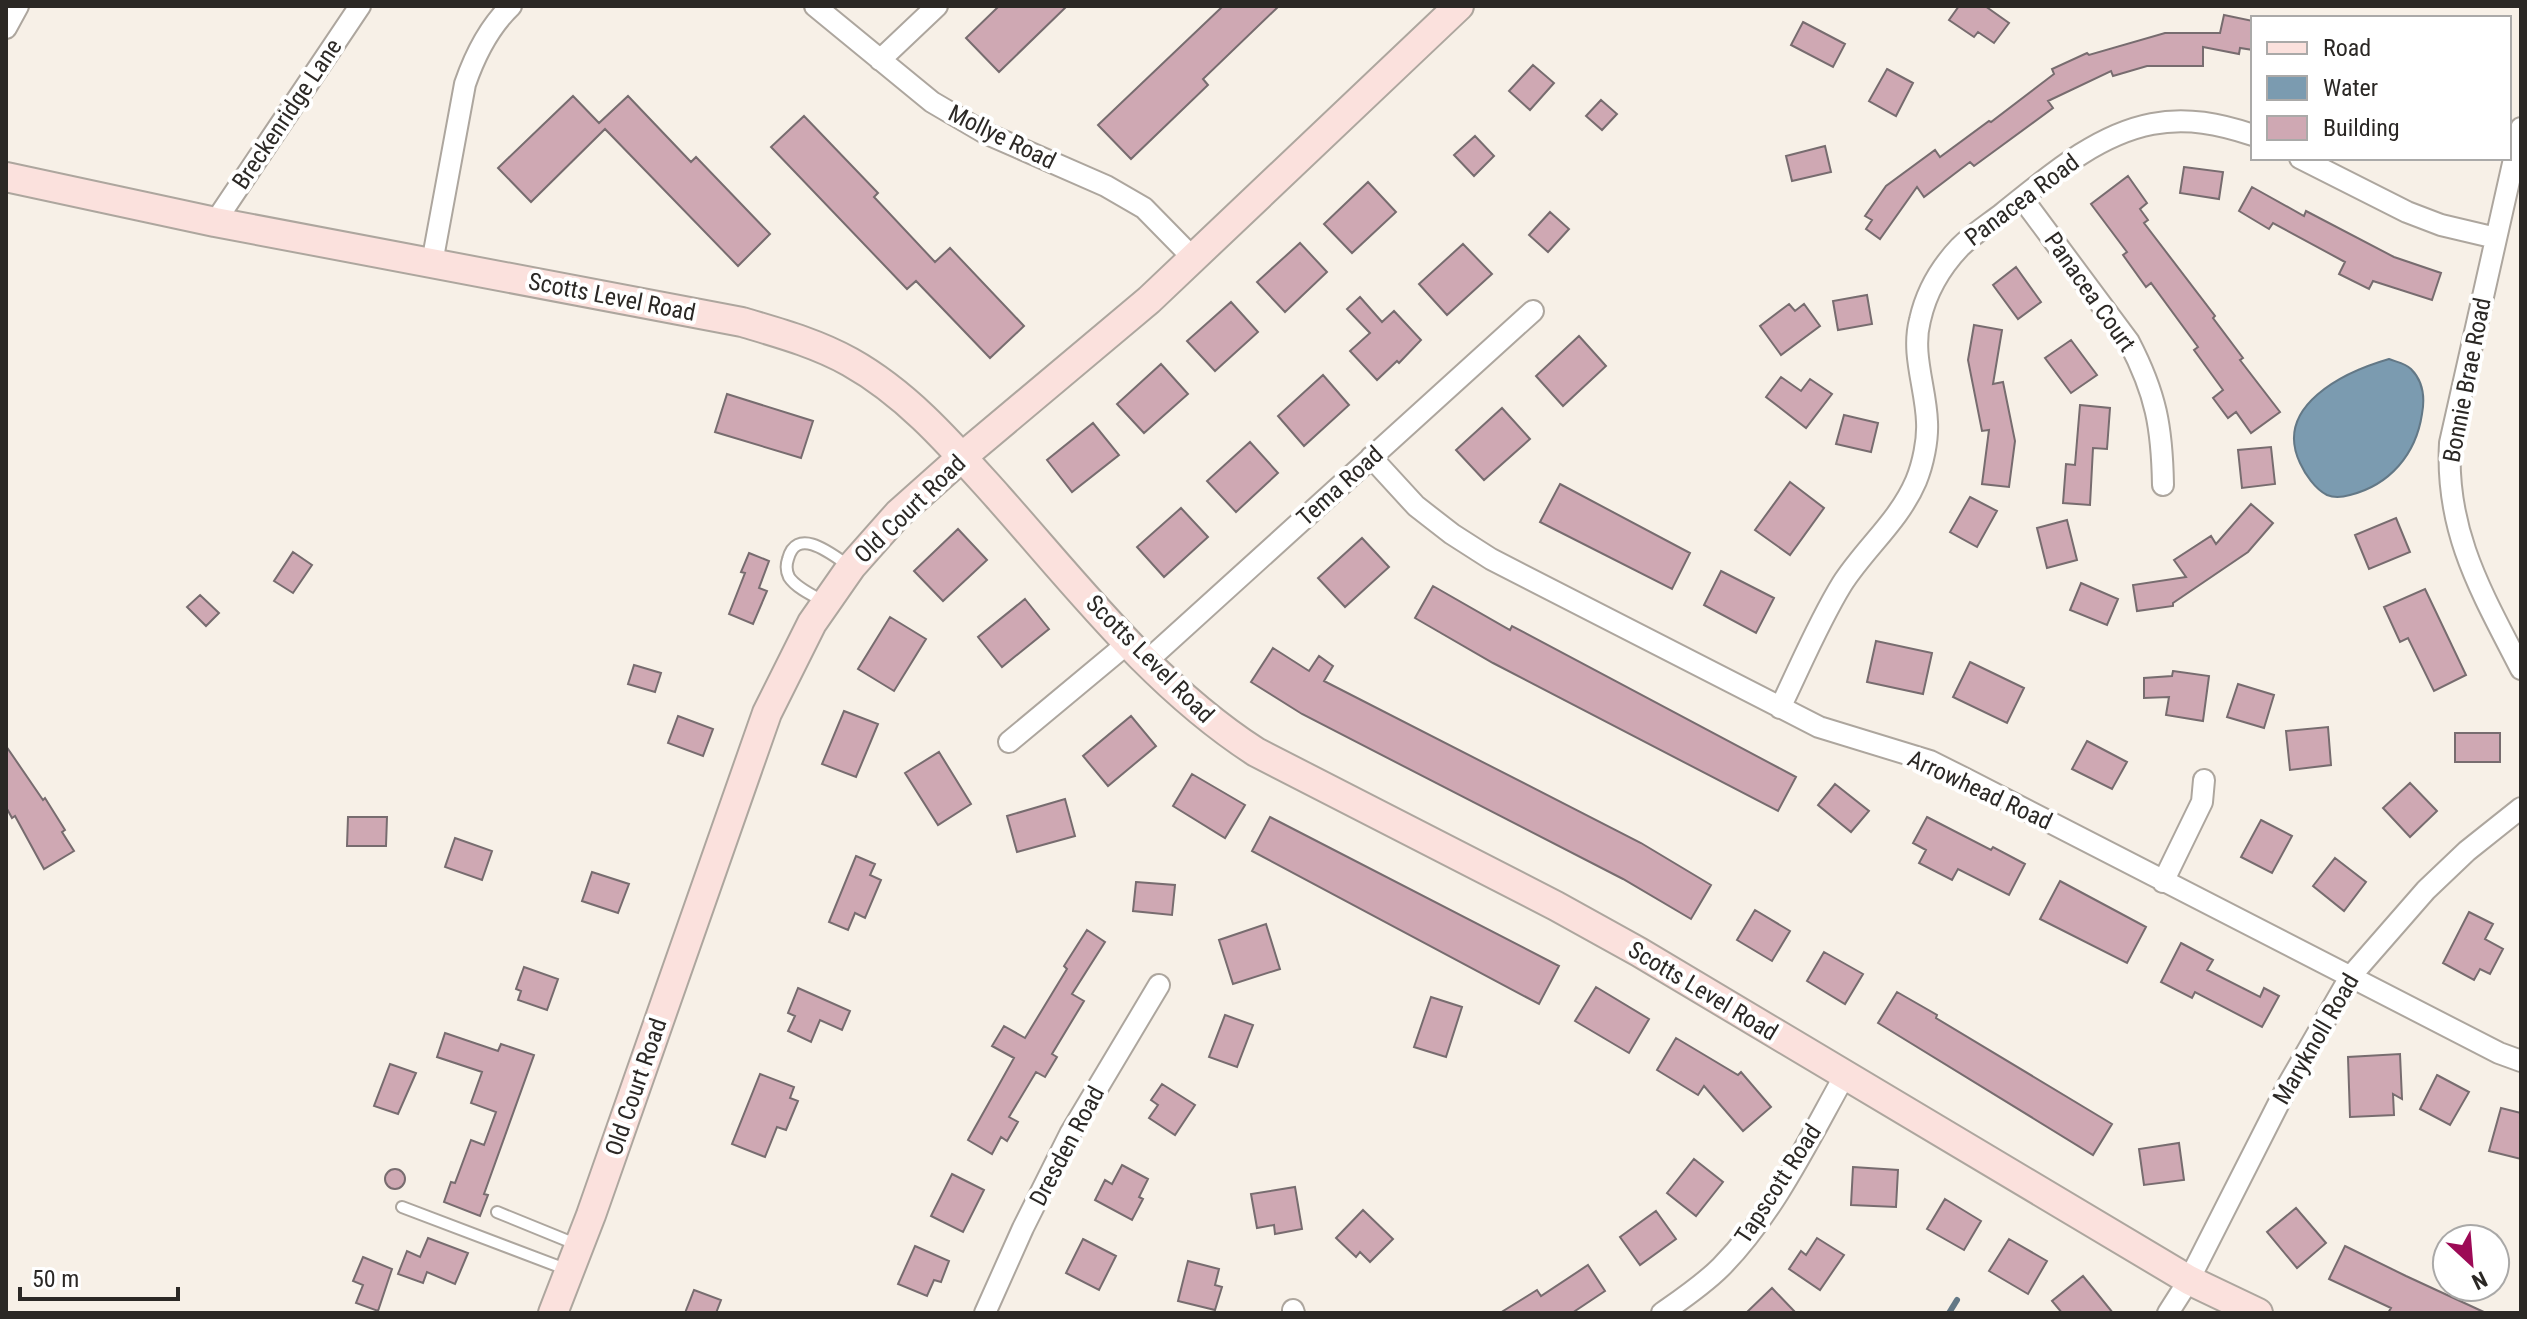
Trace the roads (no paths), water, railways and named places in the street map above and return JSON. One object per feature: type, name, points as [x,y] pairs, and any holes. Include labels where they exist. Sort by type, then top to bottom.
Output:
[{"type":"main road","name":"Old Court Road","points":[[553,1313],[767,713],[788,668],[826,603],[851,567],[898,514],[1098,345],[1194,259],[1459,6]]},
{"type":"main road","name":"Scotts Level Road","points":[[6,177],[215,222],[742,322],[804,341],[852,363],[930,422],[1138,652],[1219,728],[1256,752],[1639,952],[2189,1280],[2258,1313]]},
{"type":"street","points":[[6,28],[18,6]]},
{"type":"street","name":"Breckenridge Lane","points":[[215,222],[360,6]]},
{"type":"street","points":[[432,263],[465,84],[474,57],[511,6]]},
{"type":"street","name":"Mollye Road","points":[[815,6],[932,102],[959,119],[1106,186],[1144,208],[1194,259]]},
{"type":"street","points":[[880,60],[937,6]]},
{"type":"street","name":"Panacea Road","points":[[1780,708],[1842,585],[1902,507],[1916,480],[1927,424],[1917,353],[1919,323],[1927,297],[1940,272],[1961,246],[2096,145],[2138,128],[2185,121],[2219,124],[2251,134]]},
{"type":"street","name":"Bonnie Brae Road","points":[[2521,128],[2450,443],[2448,474],[2456,525],[2464,552],[2521,669]]},
{"type":"street","points":[[2304,160],[2407,212],[2441,225],[2496,238]]},
{"type":"street","name":"Panacea Court","points":[[2022,198],[2129,342],[2143,368],[2155,402],[2162,437],[2163,485]]},
{"type":"street","name":"Tema Road","points":[[1009,742],[1138,652],[1371,457],[1533,311]]},
{"type":"street","name":"Arrowhead Road","points":[[1371,457],[1416,506],[1491,559],[1819,727],[1930,761],[2350,977],[2521,1061]]},
{"type":"street","points":[[2163,882],[2202,802],[2204,780]]},
{"type":"street","name":"Maryknoll Road","points":[[2168,1313],[2189,1280],[2302,1057],[2350,977],[2426,890],[2467,851],[2521,808]]},
{"type":"street","name":"Dresden Road","points":[[985,1313],[1070,1134],[1159,985]]},
{"type":"street","name":"Tapscott Road","points":[[1662,1313],[1707,1279],[1740,1246],[1781,1186],[1845,1075]]},
{"type":"lane","points":[[826,603],[791,580],[786,563],[793,547],[813,543],[851,567]]},
{"type":"lane","points":[[402,1207],[575,1258]]},
{"type":"lane","points":[[497,1212],[575,1258]]},
{"type":"water","points":[[2389,359],[2409,367],[2421,384],[2423,408],[2414,442],[2399,466],[2377,484],[2347,496],[2327,495],[2311,481],[2300,463],[2294,443],[2296,425],[2304,408],[2318,394],[2352,373]]},
{"type":"waterway","points":[[1949,1313],[1957,1300]]}]
